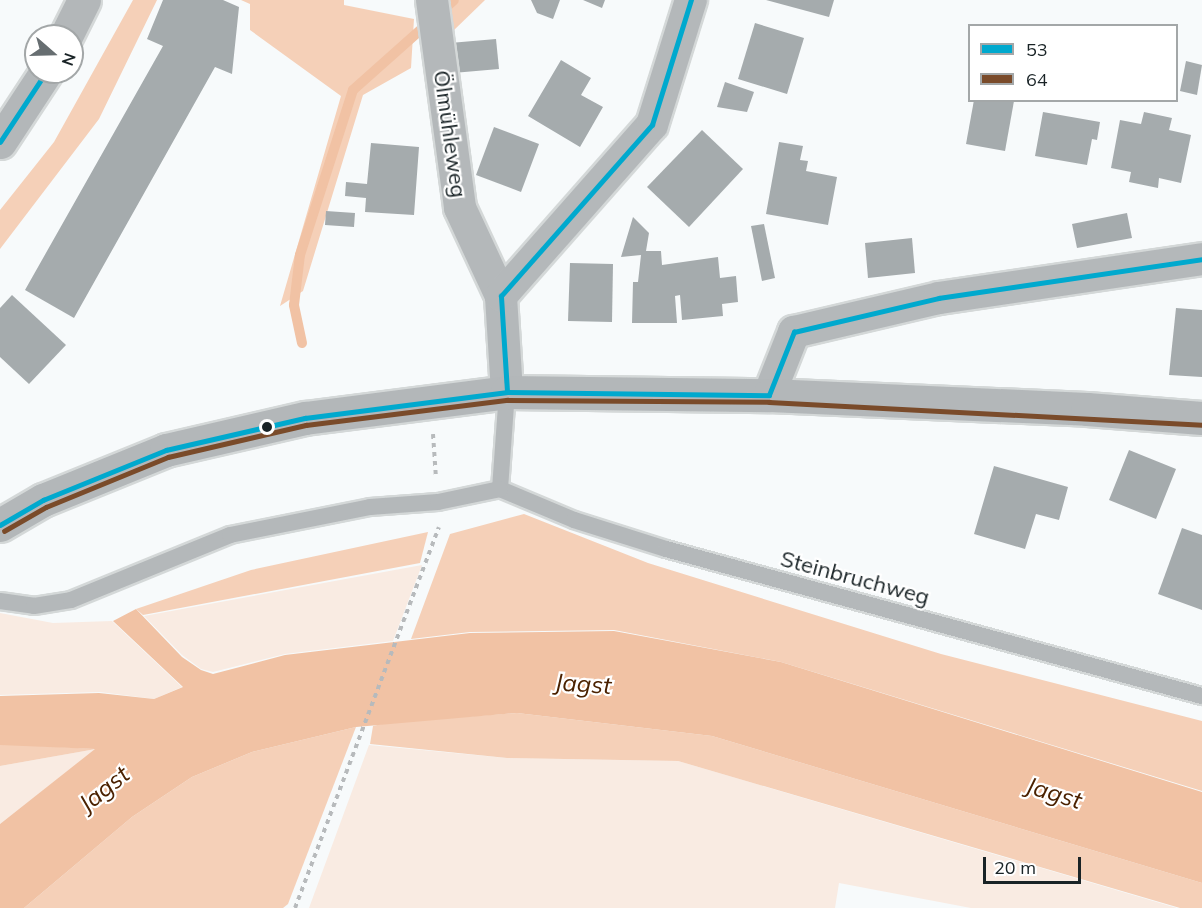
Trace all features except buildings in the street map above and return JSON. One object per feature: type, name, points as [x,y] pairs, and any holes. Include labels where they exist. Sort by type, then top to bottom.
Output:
[{"type":"main road","points":[[72,24],[84,0]]},
{"type":"main road","points":[[0,142],[38,84]]},
{"type":"main road","points":[[0,525],[43,500],[166,450],[305,418],[507,392],[769,395],[1087,409],[1202,418]]},
{"type":"street","name":"Ölmühleweg","points":[[432,0],[460,208],[501,297]]},
{"type":"street","points":[[507,392],[501,297],[651,125],[691,0]]},
{"type":"street","points":[[769,395],[794,333],[939,298],[1202,259]]},
{"type":"lane","points":[[0,601],[34,606],[71,600],[230,535],[370,507],[438,502],[500,489],[507,392]]},
{"type":"lane","name":"Steinbruchweg","points":[[500,489],[574,520],[666,549],[1202,696]]},
{"type":"path","points":[[295,908],[439,530],[430,401]]},
{"type":"shaded area","points":[[133,0],[157,0],[99,119],[0,249],[0,210],[54,142]]},
{"type":"shaded area","points":[[241,0],[344,0],[344,5],[414,19],[411,68],[363,95],[303,291],[280,306],[341,96],[250,30],[250,4]]},
{"type":"shaded area","points":[[448,0],[485,0],[452,32]]},
{"type":"shaded area","points":[[524,514],[648,563],[941,654],[1202,721],[1202,791],[781,662],[614,630],[470,632],[411,639],[450,534]]},
{"type":"shaded area","points":[[428,532],[420,563],[143,615],[136,609],[251,570]]},
{"type":"shaded area","points":[[422,565],[393,641],[285,654],[213,672],[201,669],[182,655],[144,616]]},
{"type":"shaded area","points":[[0,613],[53,623],[112,621],[182,687],[154,699],[100,692],[0,695]]},
{"type":"shaded area","points":[[517,713],[712,736],[1202,883],[1202,908],[1180,908],[678,761],[507,758],[370,744],[373,726],[391,722]]},
{"type":"shaded area","points":[[356,727],[288,904],[283,908],[24,908],[132,817],[192,777],[252,752]]},
{"type":"shaded area","points":[[0,745],[96,749],[0,766]]},
{"type":"shaded area","points":[[369,745],[507,758],[678,761],[1177,908],[971,908],[839,883],[835,908],[309,908]]},
{"type":"shaded area","points":[[96,749],[0,824],[0,766]]},
{"type":"water","name":"Jagst","points":[[136,609],[182,657],[201,670],[213,674],[285,655],[470,633],[614,631],[781,662],[1202,792],[1202,883],[712,736],[517,713],[356,727],[252,752],[192,777],[132,817],[24,908],[0,908],[0,824],[95,749],[0,745],[0,696],[99,693],[154,699],[183,687],[113,621]]},
{"type":"waterway","points":[[302,343],[294,305],[300,255],[353,90],[454,0]]},
{"type":"transit line","name":"53","points":[[507,392],[501,296],[652,125],[691,0]]},
{"type":"transit line","name":"53","points":[[0,142],[38,84]]},
{"type":"transit line","name":"53","points":[[0,525],[43,500],[166,450],[305,418],[507,392],[769,395],[794,332],[939,298],[1202,259]]},
{"type":"transit line","name":"64","points":[[4,531],[46,507],[168,457],[306,425],[507,400],[769,402],[1201,425]]}]
